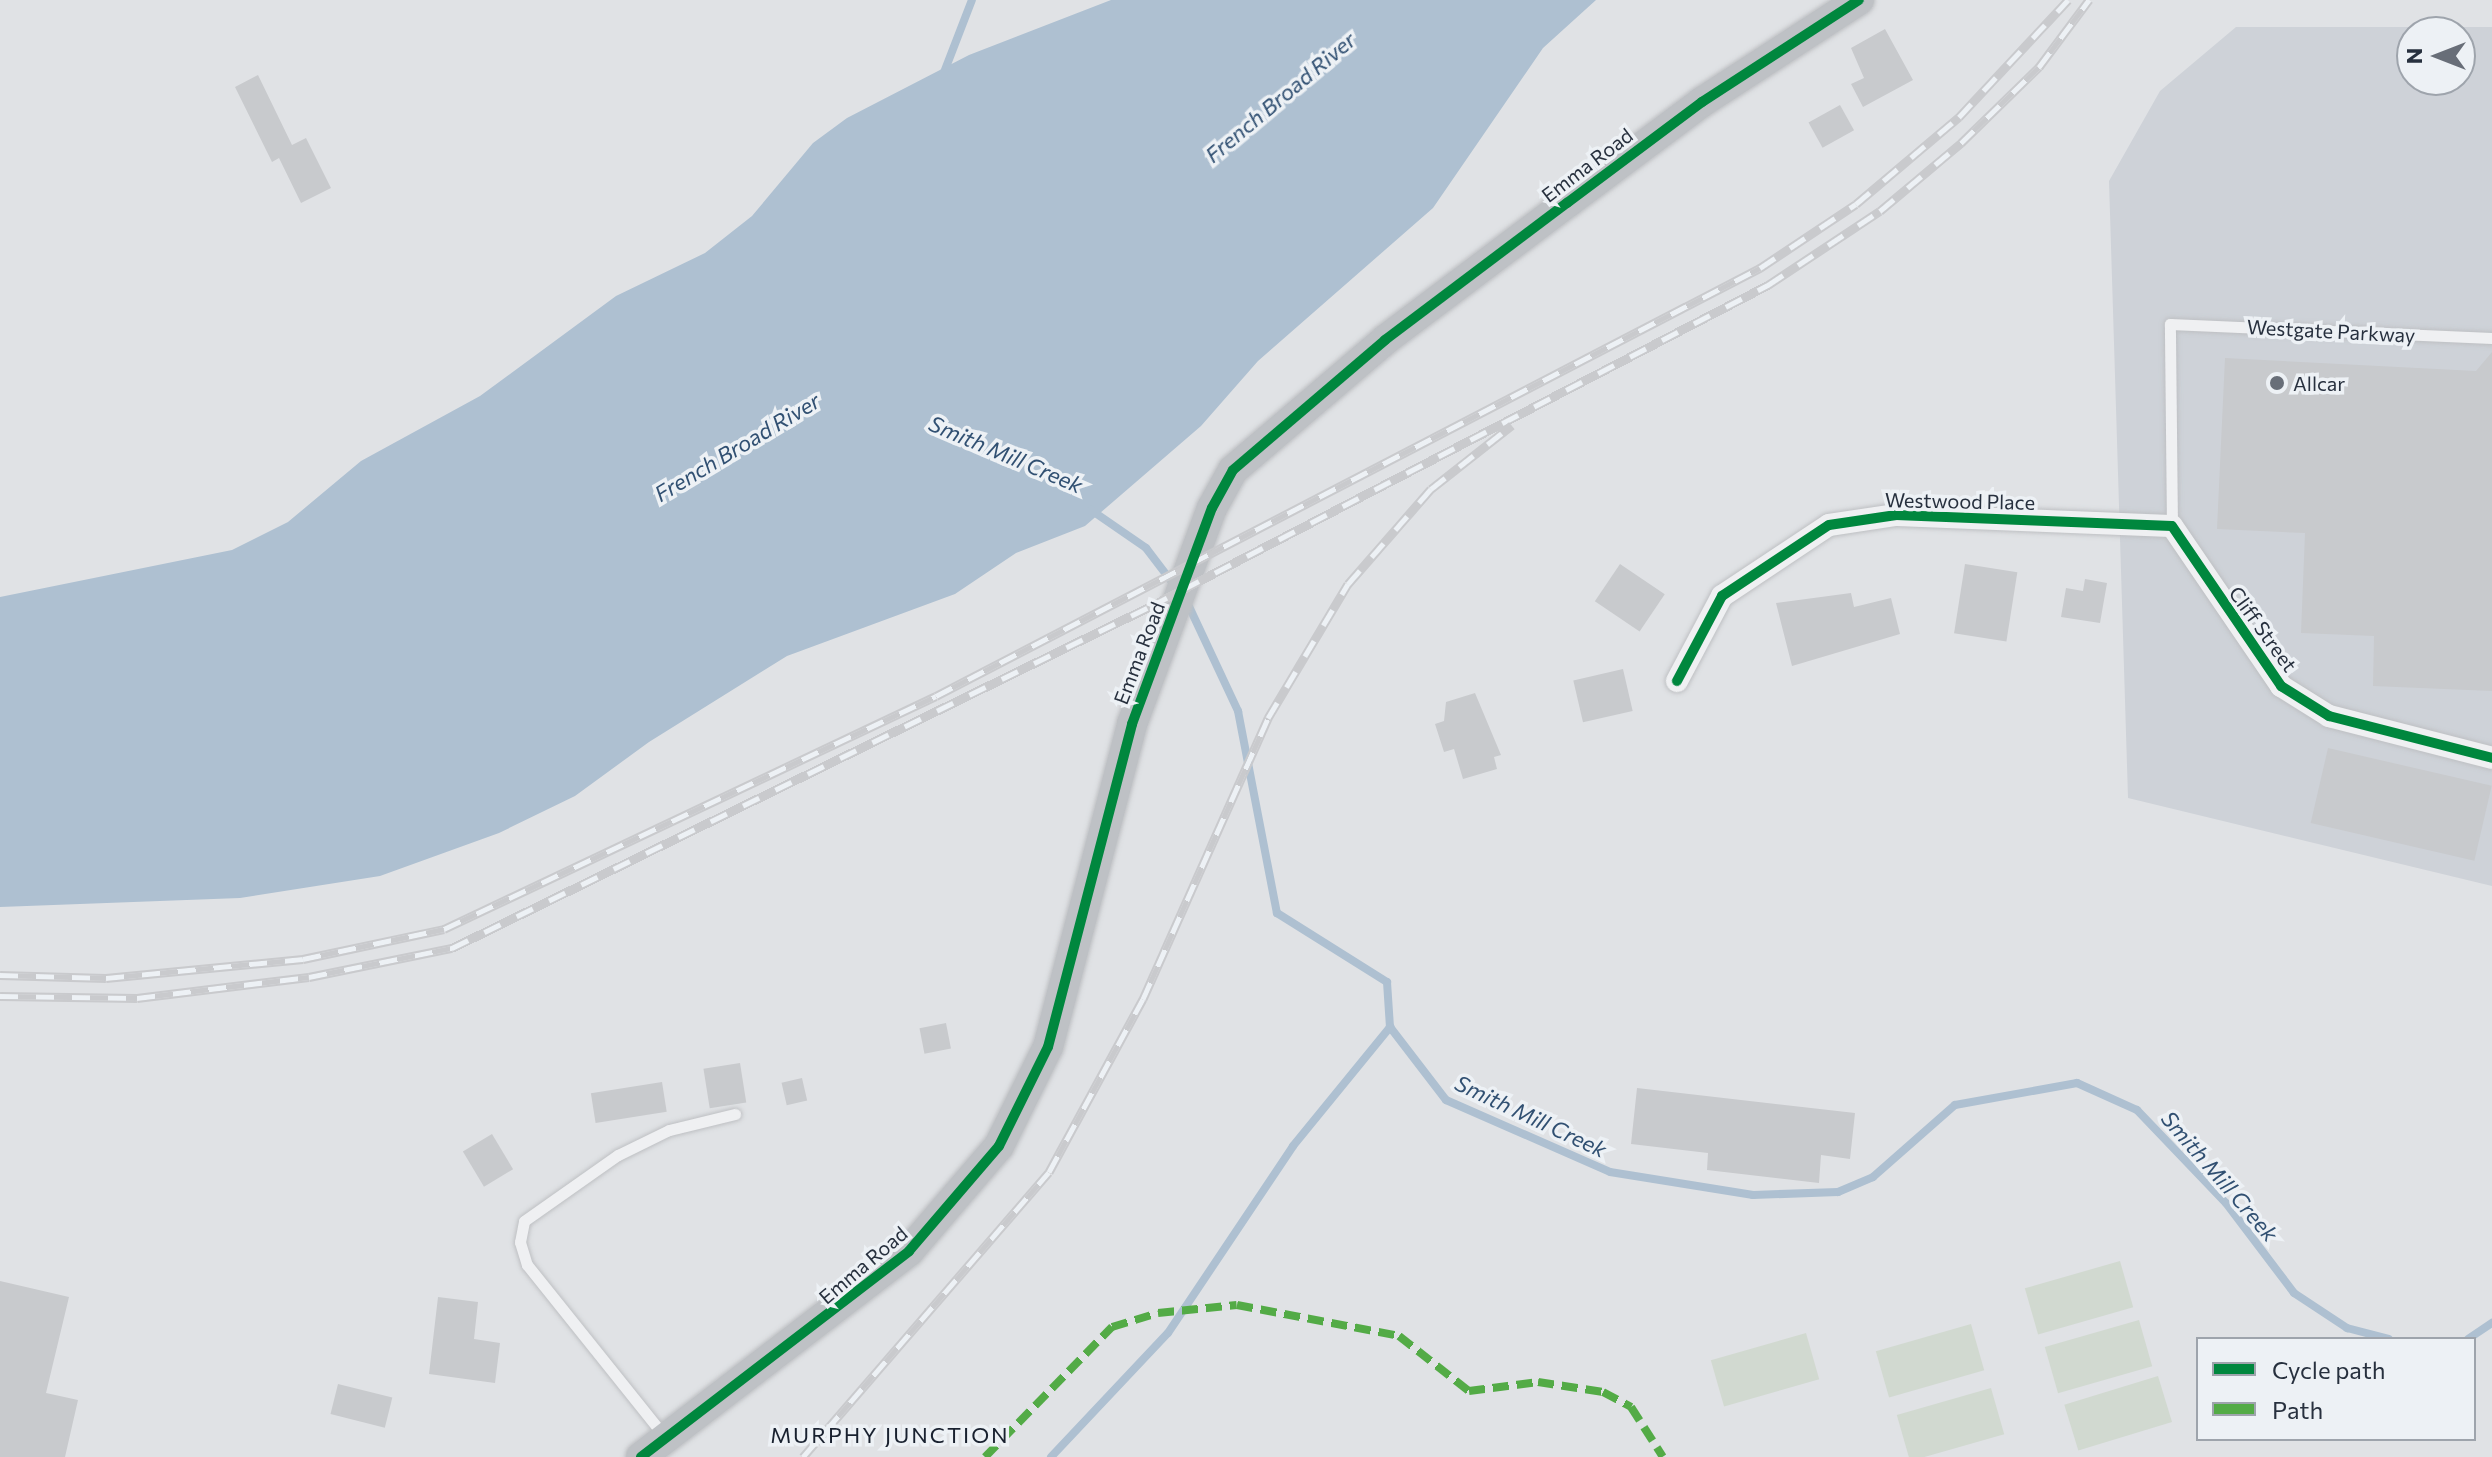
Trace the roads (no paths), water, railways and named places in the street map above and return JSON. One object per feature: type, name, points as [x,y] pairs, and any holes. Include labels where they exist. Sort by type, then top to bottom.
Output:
[{"type":"street","name":"Emma Road","points":[[641,1457],[909,1251],[999,1146],[1048,1047],[1132,724],[1233,470],[1279,426],[1702,102],[1859,0]]},
{"type":"street","name":"Westwood Place","points":[[1677,681],[1722,596],[1829,525],[1896,515],[2172,526]]},
{"type":"street","name":"Cliff Street","points":[[2172,526],[2281,686],[2329,716],[2492,758]]},
{"type":"lane","name":"Westgate Parkway","points":[[2172,526],[2170,324],[2492,338]]},
{"type":"lane","points":[[665,1438],[527,1265],[520,1242],[524,1221],[618,1155],[669,1130],[735,1114]]},
{"type":"water","name":"French Broad River","points":[[1111,0],[1596,0],[1543,48],[1433,208],[1258,361],[1201,426],[1085,526],[1016,553],[955,594],[787,656],[649,742],[575,796],[499,833],[380,876],[240,898],[0,907],[0,597],[232,550],[288,522],[361,461],[480,396],[616,296],[705,253],[752,216],[813,143],[847,118],[969,55]]},
{"type":"waterway","points":[[943,75],[972,0]]},
{"type":"waterway","name":"Smith Mill Creek","points":[[1091,510],[1146,548],[1175,586]]},
{"type":"waterway","name":"Smith Mill Creek","points":[[1186,600],[1238,711],[1277,913],[1387,982],[1390,1027],[1446,1100],[1610,1172],[1753,1195],[1838,1192],[1873,1177],[1955,1105],[2077,1083],[2137,1110],[2226,1203],[2294,1293],[2347,1328],[2381,1337]]},
{"type":"waterway","points":[[1051,1457],[1168,1333],[1293,1146],[1390,1027]]},
{"type":"waterway","name":"Smith Mill Creek","points":[[2471,1337],[2492,1323]]},
{"type":"railway","points":[[0,975],[106,978],[303,959],[444,929],[936,696],[1760,268],[1856,204],[1959,117],[2068,0]]},
{"type":"railway","points":[[0,996],[137,998],[309,977],[452,948],[1151,606],[1768,285],[1880,211],[1961,143],[2039,67],[2089,0]]},
{"type":"railway","points":[[803,1457],[1049,1172],[1143,999],[1268,718],[1348,584],[1431,489],[1512,425]]},
{"type":"place","name":"Allcar","points":[[2277,383]]},
{"type":"district","name":"MURPHY JUNCTION","points":[[890,1435]]}]
